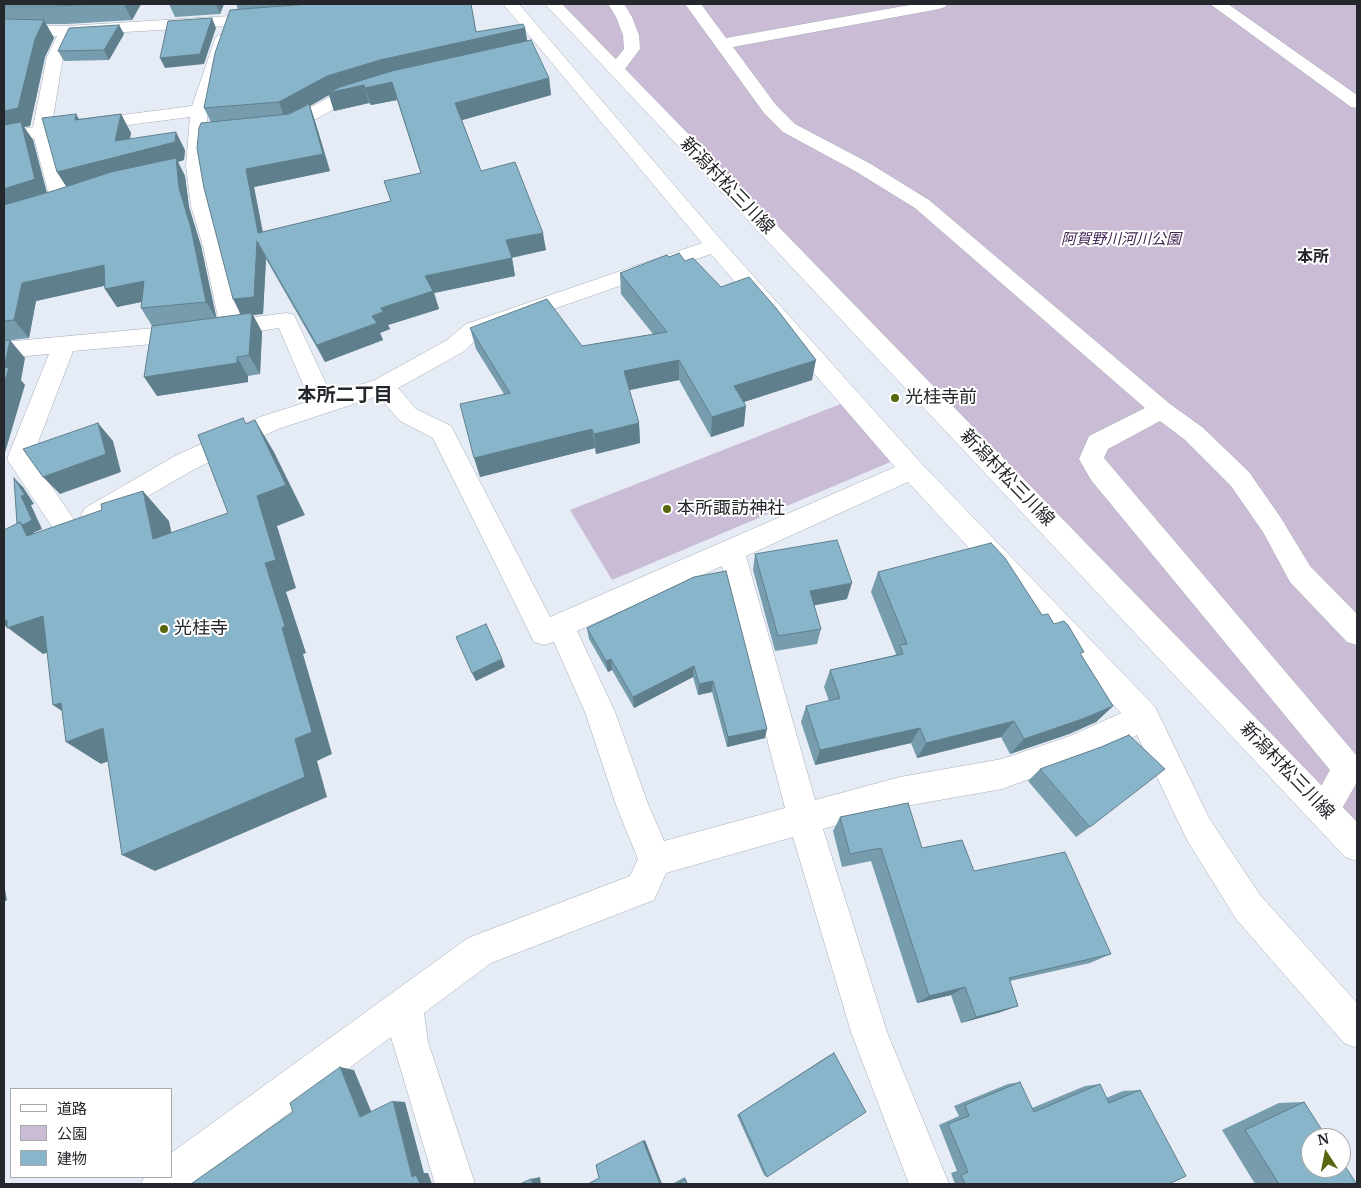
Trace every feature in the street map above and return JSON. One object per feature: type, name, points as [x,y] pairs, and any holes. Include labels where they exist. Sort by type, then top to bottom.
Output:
[{"type":"street","points":[[232,4],[230,21],[199,110],[197,134],[186,168],[213,246],[232,328]]},
{"type":"street","points":[[511,4],[539,49],[912,470],[1144,717],[1198,829],[1248,906],[1357,1030]]},
{"type":"street","name":"新潟村松三川線","points":[[553,4],[1357,845]]},
{"type":"street","points":[[616,4],[631,35],[632,49],[616,69]]},
{"type":"street","points":[[693,4],[770,110],[789,128],[862,167],[922,204],[1162,410],[1193,432],[1240,479],[1272,525],[1300,574],[1357,633]]},
{"type":"street","points":[[721,44],[939,4]]},
{"type":"street","points":[[1218,4],[1357,103]]},
{"type":"street","points":[[4,30],[67,31],[276,18]]},
{"type":"street","points":[[61,203],[41,132],[55,57],[67,31]]},
{"type":"street","points":[[262,128],[290,126],[339,98],[382,85]]},
{"type":"street","points":[[4,138],[64,127],[199,110]]},
{"type":"street","points":[[197,134],[216,133]]},
{"type":"street","points":[[64,345],[19,459],[60,534],[184,463],[269,423],[383,386],[455,346],[474,330],[715,246]]},
{"type":"street","points":[[4,350],[232,328],[286,320],[324,405]]},
{"type":"street","points":[[383,386],[408,415],[442,432],[544,633],[912,470]]},
{"type":"street","points":[[1162,410],[1098,444],[1091,459],[1100,473],[1348,768],[1324,810]]},
{"type":"street","points":[[731,551],[804,819],[869,1032],[929,1184]]},
{"type":"street","points":[[172,1176],[480,950],[642,888],[655,860],[632,805],[600,712],[560,627]]},
{"type":"street","points":[[655,860],[900,792],[1002,774],[1076,748],[1144,717]]},
{"type":"street","points":[[405,1005],[410,1042],[455,1184]]},
{"type":"green space","name":"阿賀野川河川公園","points":[[553,4],[1357,4],[1357,823],[756,204]]},
{"type":"green space","points":[[843,403],[893,461],[612,580],[570,510]]},
{"type":"building","points":[[4,4],[98,4],[4,6]]},
{"type":"building","points":[[308,4],[471,4],[476,32],[523,24],[525,28],[380,60],[327,76],[279,102],[204,108],[215,53],[230,10]]},
{"type":"building","points":[[212,18],[200,54],[160,58],[168,21]]},
{"type":"building","points":[[4,19],[44,20],[35,39],[18,108],[4,111]]},
{"type":"building","points":[[119,25],[104,50],[58,51],[69,28]]},
{"type":"building","points":[[531,40],[549,78],[455,103],[481,171],[515,162],[543,233],[506,240],[512,258],[425,276],[433,291],[381,308],[383,312],[372,316],[377,323],[317,345],[257,241],[254,297],[233,299],[204,188],[197,148],[201,123],[289,114],[309,104],[323,154],[246,169],[258,233],[391,201],[384,181],[421,173],[392,82],[365,88],[364,85],[328,93],[340,87],[392,71]]},
{"type":"building","points":[[76,114],[75,120],[121,114],[115,141],[176,132],[175,142],[57,172],[42,118]]},
{"type":"building","points":[[21,122],[35,179],[4,189],[4,125]]},
{"type":"building","points":[[176,158],[179,188],[191,228],[206,302],[141,308],[144,281],[105,289],[104,265],[22,283],[14,320],[4,321],[4,205],[111,172]]},
{"type":"building","points":[[679,253],[685,261],[693,258],[721,287],[749,277],[776,308],[816,360],[734,386],[746,406],[712,417],[679,360],[624,371],[639,423],[594,434],[592,429],[474,458],[460,404],[510,393],[470,328],[547,299],[582,346],[667,332],[620,273],[667,255],[669,257]]},
{"type":"building","points":[[252,313],[249,355],[237,357],[237,363],[144,377],[152,326]]},
{"type":"building","points":[[10,340],[4,368],[4,341]]},
{"type":"building","points":[[9,367],[4,385],[4,368]]},
{"type":"building","points":[[243,418],[246,424],[255,420],[286,485],[257,496],[276,560],[265,563],[285,626],[282,628],[312,732],[295,739],[305,777],[122,855],[103,728],[66,742],[61,703],[53,705],[43,616],[7,628],[7,620],[4,621],[4,530],[20,522],[27,536],[102,510],[101,504],[143,491],[153,539],[228,513],[198,435]]},
{"type":"building","points":[[98,423],[106,454],[43,477],[23,449]]},
{"type":"building","points":[[14,478],[25,495],[21,496],[32,520],[23,525],[20,522],[17,524]]},
{"type":"building","points":[[837,540],[852,583],[810,591],[821,629],[778,636],[755,554]]},
{"type":"building","points":[[991,543],[1005,558],[1042,615],[1048,614],[1054,624],[1064,621],[1068,625],[1084,652],[1080,653],[1113,706],[1085,718],[1024,739],[1014,721],[926,743],[920,728],[820,750],[806,706],[840,698],[830,670],[903,654],[900,645],[907,644],[878,572]]},
{"type":"building","points":[[726,571],[767,729],[728,737],[713,681],[699,684],[694,666],[633,697],[611,659],[606,661],[587,628],[694,577]]},
{"type":"building","points":[[486,624],[502,659],[472,673],[456,637]]},
{"type":"building","points":[[1129,735],[1165,769],[1090,827],[1040,769]]},
{"type":"building","points":[[908,803],[922,848],[962,840],[974,871],[1065,852],[1111,954],[1009,978],[1018,1006],[976,1017],[965,987],[929,996],[881,848],[850,854],[840,817]]},
{"type":"building","points":[[834,1053],[866,1112],[767,1177],[739,1114]]},
{"type":"building","points":[[340,1067],[360,1117],[393,1101],[412,1177],[416,1175],[420,1184],[191,1184],[293,1112],[290,1103]]},
{"type":"building","points":[[1020,1082],[1034,1112],[1100,1084],[1109,1103],[1140,1090],[1186,1176],[1169,1184],[965,1184],[961,1175],[968,1172],[948,1124],[969,1116],[965,1105]]},
{"type":"building","points":[[1304,1102],[1321,1128],[1301,1128],[1301,1178],[1351,1178],[1351,1175],[1356,1183],[1279,1184],[1245,1130]]},
{"type":"building","points":[[643,1141],[660,1184],[588,1184],[599,1178],[596,1165]]},
{"type":"building","points":[[531,1179],[533,1184],[520,1184]]},
{"type":"building","points":[[685,1180],[687,1184],[678,1184]]},
{"type":"place","name":"光桂寺前","points":[[895,398]]},
{"type":"place","name":"本所諏訪神社","points":[[667,509]]},
{"type":"place","name":"光桂寺","points":[[164,629]]},
{"type":"district","name":"本所","points":[[1313,257]]},
{"type":"district","name":"本所二丁目","points":[[345,396]]}]
